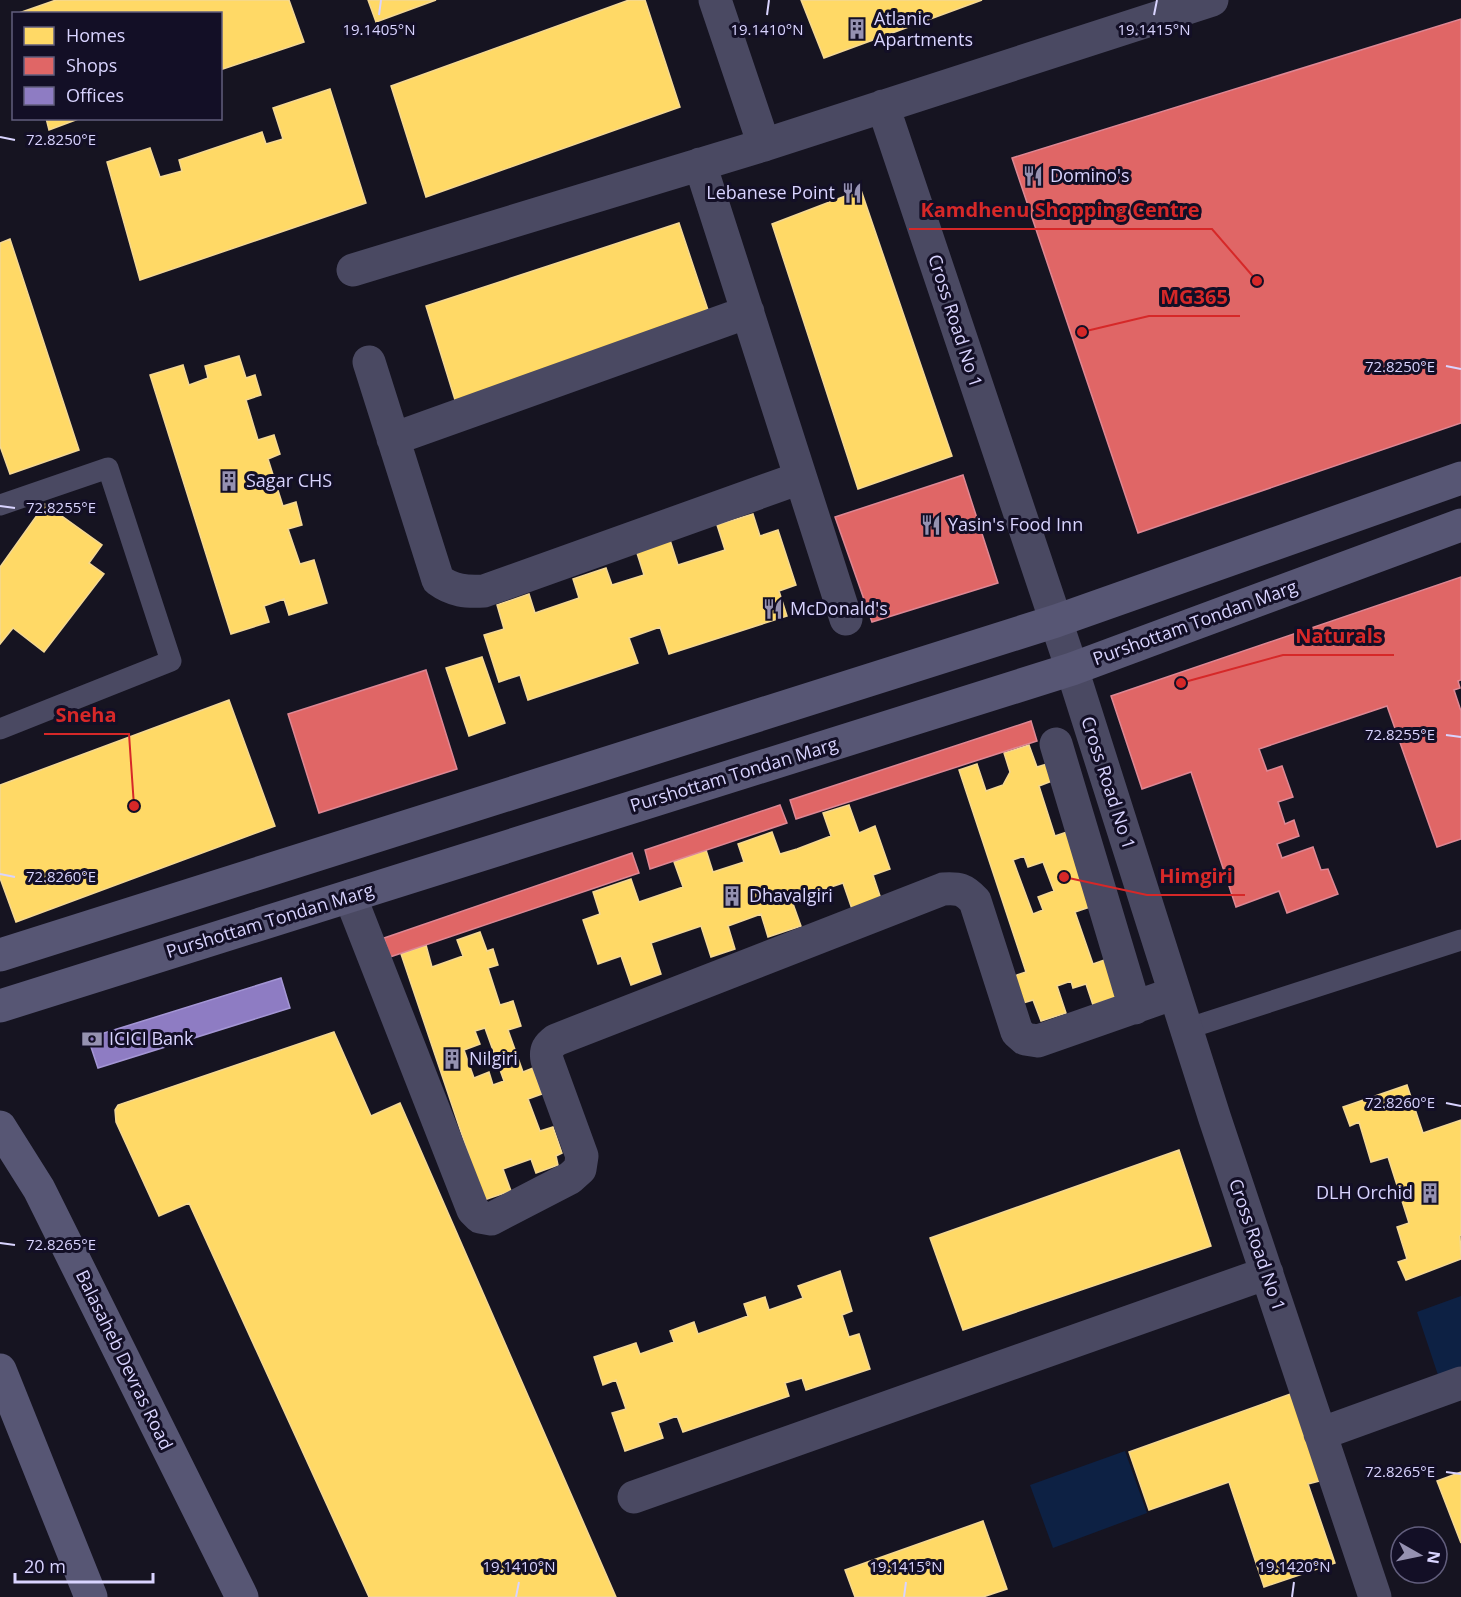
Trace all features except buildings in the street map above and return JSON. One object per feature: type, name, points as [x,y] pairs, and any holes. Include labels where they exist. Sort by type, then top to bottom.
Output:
[{"type":"main road","points":[[0,955],[1056,621],[1461,478]]},
{"type":"main road","name":"Purshottam Tondan Marg","points":[[0,1006],[1072,669],[1461,525]]},
{"type":"main road","points":[[133,913],[146,961]]},
{"type":"main road","name":"Balasaheb Devras Road","points":[[0,1127],[39,1189],[242,1597]]},
{"type":"main road","points":[[0,1370],[91,1597]]},
{"type":"street","points":[[715,0],[764,145]]},
{"type":"street","points":[[353,270],[764,145],[1212,0]]},
{"type":"street","name":"Cross Road No 1","points":[[883,106],[1072,669],[1215,1119],[1375,1597]]},
{"type":"street","points":[[700,164],[846,619]]},
{"type":"street","points":[[393,439],[748,312]]},
{"type":"street","points":[[369,362],[438,580],[448,588],[465,592],[484,591],[800,478]]},
{"type":"street","points":[[1056,744],[1135,1008]]},
{"type":"street","points":[[350,896],[473,1210],[480,1217],[491,1219],[570,1178],[580,1169],[582,1156],[547,1060],[548,1047],[556,1040],[943,889],[956,888],[967,892],[975,901],[1017,1032],[1025,1039],[1038,1041],[1175,993]]},
{"type":"street","points":[[634,1497],[1267,1273]]},
{"type":"street","points":[[1320,1434],[1461,1383]]},
{"type":"lane","points":[[0,504],[108,468],[171,661],[0,729]]},
{"type":"lane","points":[[1186,1029],[1461,940]]},
{"type":"water","points":[[1461,1296],[1461,1367],[1438,1375],[1417,1312]]},
{"type":"water","points":[[1125,1451],[1147,1513],[1053,1548],[1030,1485]]},
{"type":"place","name":"Atlanic Apartments","points":[[857,29]]},
{"type":"place","name":"Domino's","points":[[1033,176]]},
{"type":"place","name":"Lebanese Point","points":[[852,193]]},
{"type":"place","name":"Kamdhenu Shopping Centre","points":[[1257,281]]},
{"type":"place","name":"MG365","points":[[1082,332]]},
{"type":"place","name":"Sagar CHS","points":[[229,481]]},
{"type":"place","name":"Yasin's Food Inn","points":[[931,525]]},
{"type":"place","name":"McDonald's","points":[[773,609]]},
{"type":"place","name":"Naturals","points":[[1181,683]]},
{"type":"place","name":"Sneha","points":[[134,806]]},
{"type":"place","name":"Himgiri","points":[[1064,877]]},
{"type":"place","name":"Dhavalgiri","points":[[732,896]]},
{"type":"place","name":"ICICI Bank","points":[[92,1039]]},
{"type":"place","name":"Nilgiri","points":[[452,1059]]},
{"type":"place","name":"DLH Orchid","points":[[1430,1193]]}]
